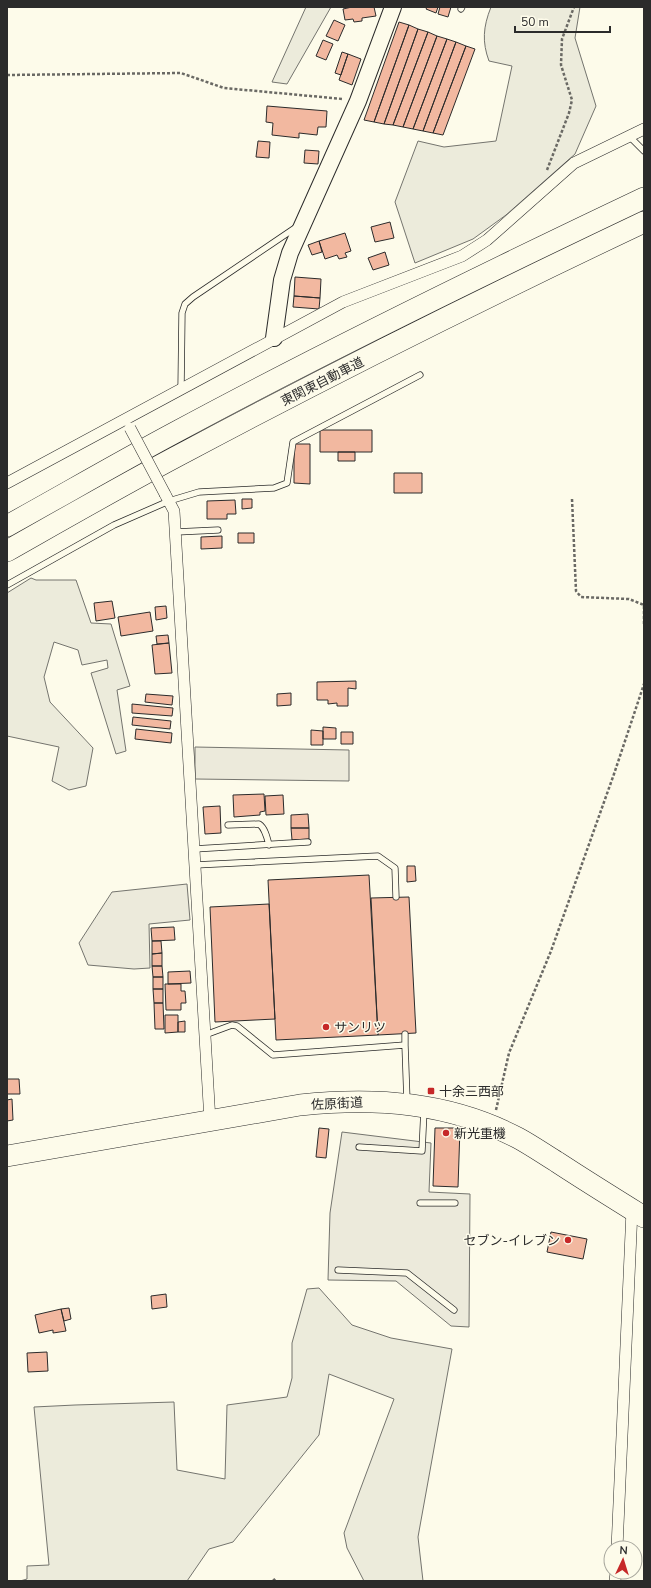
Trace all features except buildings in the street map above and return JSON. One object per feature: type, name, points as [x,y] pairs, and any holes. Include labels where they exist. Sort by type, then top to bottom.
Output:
[{"type":"highway","name":"東関東自動車道","points":[[7,526],[174,433],[341,346],[514,260],[644,198]]},
{"type":"highway","name":"東関東自動車道","points":[[7,551],[185,452],[352,365],[644,222]]},
{"type":"highway","name":"佐原街道","points":[[7,1156],[300,1105],[334,1101],[367,1101],[416,1105],[457,1114],[518,1138],[638,1213]]},
{"type":"street","points":[[274,338],[282,280],[290,253],[358,101],[392,7]]},
{"type":"street","points":[[7,483],[127,424],[181,388],[343,302],[462,256],[487,240],[574,163],[644,129]]},
{"type":"street","points":[[127,424],[174,511],[210,1120]]},
{"type":"street","points":[[618,1540],[638,1213]]},
{"type":"lane","points":[[629,136],[644,151]]},
{"type":"lane","points":[[181,388],[182,313],[185,304],[193,297],[304,222]]},
{"type":"lane","points":[[7,584],[167,497],[199,492],[274,488],[287,483],[293,442],[420,375]]},
{"type":"lane","points":[[176,532],[218,530]]},
{"type":"lane","points":[[228,825],[259,824],[262,826],[267,835],[269,845]]},
{"type":"lane","points":[[194,849],[308,842]]},
{"type":"lane","points":[[195,865],[378,856],[395,868],[396,897]]},
{"type":"lane","points":[[205,1035],[232,1025],[238,1026],[273,1055],[405,1044]]},
{"type":"lane","points":[[359,1147],[422,1150],[416,1105],[405,1044],[405,1034]]},
{"type":"lane","points":[[420,1203],[455,1204]]},
{"type":"lane","points":[[338,1270],[407,1272],[454,1310]]},
{"type":"path","points":[[545,176],[572,100],[561,65],[562,39],[574,7]]},
{"type":"path","points":[[7,76],[181,73],[224,88],[358,101]]},
{"type":"path","points":[[572,499],[576,591],[581,597],[629,599],[644,605],[644,625]]},
{"type":"path","points":[[490,1126],[496,1108],[509,1054],[551,950],[614,774],[644,684]]},
{"type":"path","points":[[273,1581],[276,1578]]},
{"type":"shaded area","points":[[306,7],[331,7],[287,84],[272,82]]},
{"type":"shaded area","points":[[491,7],[580,7],[575,38],[596,106],[575,154],[506,215],[473,239],[415,263],[395,202],[418,141],[444,147],[496,141],[512,66],[489,61],[485,47],[484,34],[486,21]]},
{"type":"shaded area","points":[[31,578],[36,580],[76,580],[91,623],[111,624],[130,686],[117,690],[126,751],[116,754],[91,673],[108,668],[107,660],[82,665],[78,650],[54,642],[44,677],[50,702],[93,748],[86,786],[69,790],[52,781],[59,747],[7,736],[7,593]]},
{"type":"shaded area","points":[[195,747],[349,750],[349,781],[195,779]]},
{"type":"shaded area","points":[[187,884],[190,920],[149,924],[150,968],[134,969],[88,965],[79,943],[112,892]]},
{"type":"shaded area","points":[[342,1132],[431,1143],[429,1192],[470,1194],[469,1327],[451,1326],[396,1281],[328,1280],[330,1213]]},
{"type":"shaded area","points":[[319,1288],[352,1325],[391,1338],[452,1349],[418,1537],[423,1581],[364,1581],[347,1548],[344,1533],[394,1399],[329,1374],[319,1435],[233,1542],[209,1549],[187,1581],[20,1581],[27,1579],[27,1566],[49,1565],[34,1407],[174,1402],[177,1470],[225,1479],[227,1405],[287,1397],[292,1378],[292,1343],[307,1289]]},
{"type":"place","name":"サンリツ","points":[[326,1027]]},
{"type":"place","name":"十余三西部","points":[[431,1091]]},
{"type":"place","name":"新光重機","points":[[446,1133]]},
{"type":"place","name":"セブン-イレブン","points":[[568,1240]]}]
